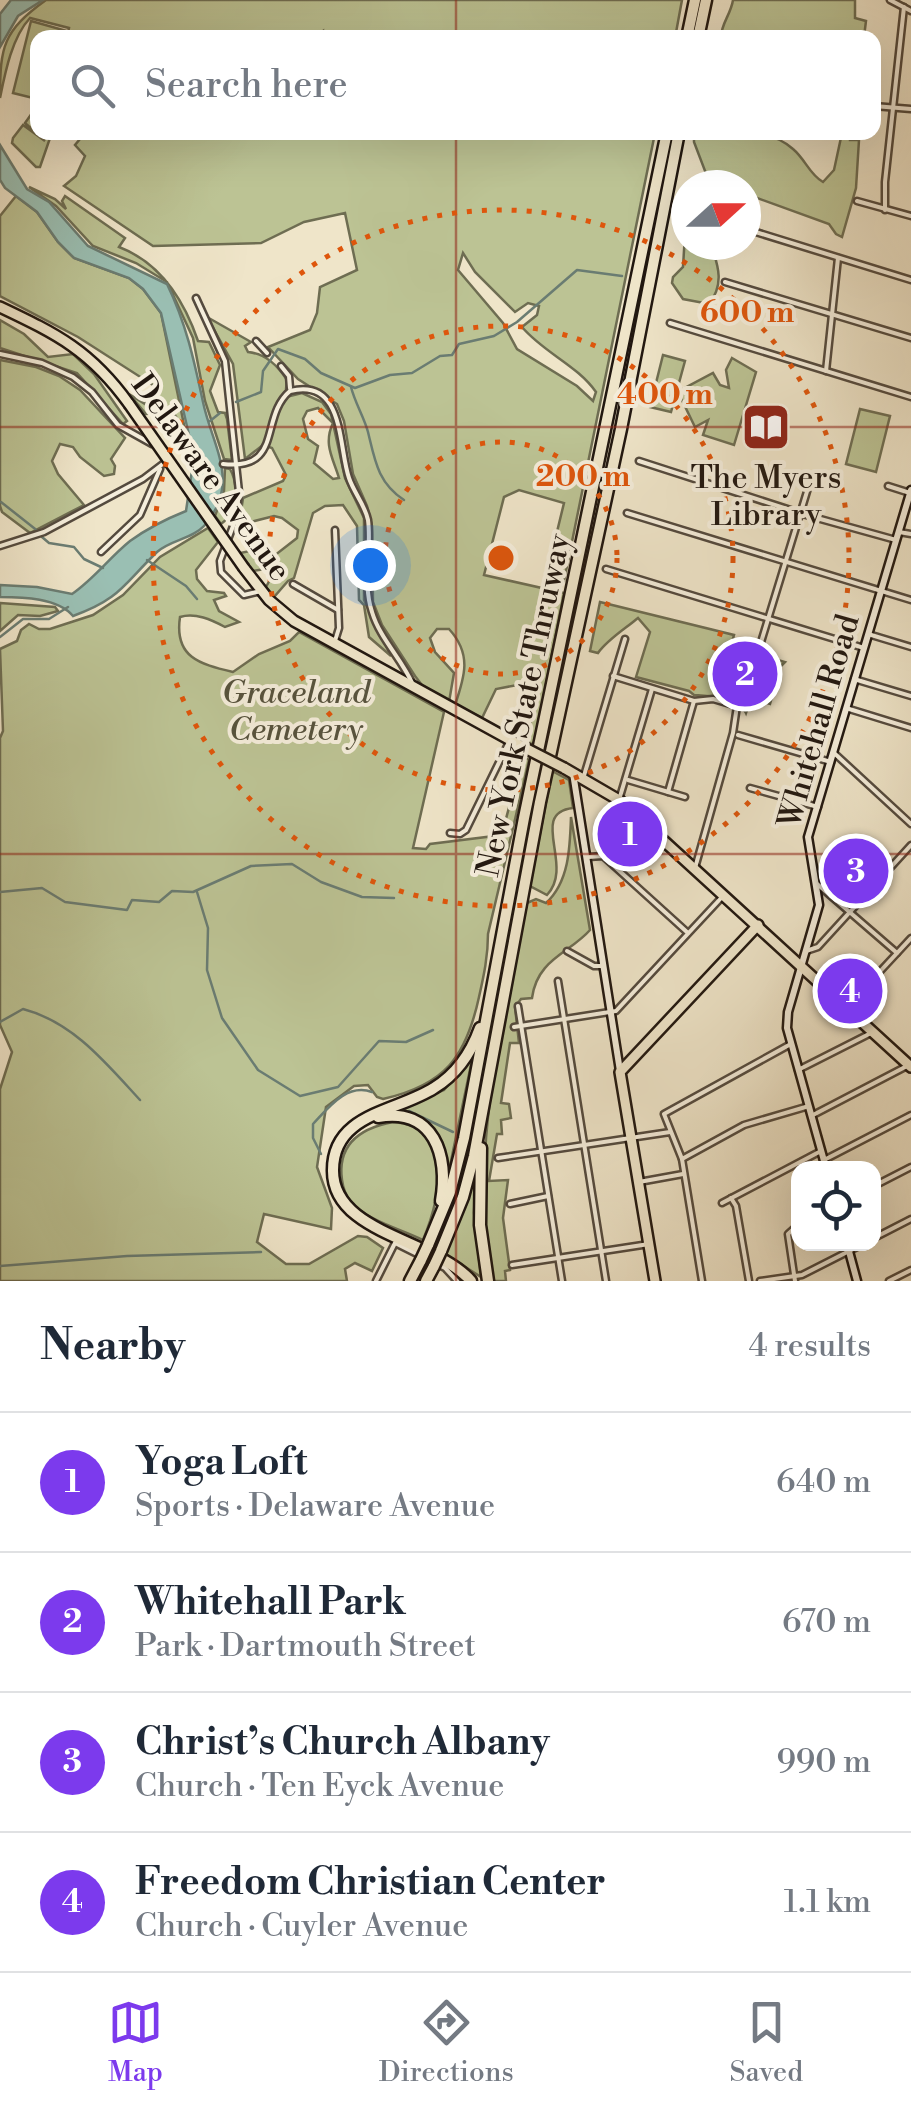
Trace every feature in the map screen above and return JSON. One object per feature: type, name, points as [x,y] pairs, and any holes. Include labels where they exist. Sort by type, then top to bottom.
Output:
[{"type":"highway","points":[[689,30],[695,0]]},
{"type":"highway","points":[[700,30],[706,0]]},
{"type":"highway","name":"New York State Thruway","points":[[410,1281],[450,1192],[460,1153],[524,818],[665,140]]},
{"type":"highway","name":"New York State Thruway","points":[[426,1281],[441,1251],[474,1156],[540,802],[678,140]]},
{"type":"highway","points":[[474,1281],[442,1257],[355,1216],[338,1194],[333,1165],[340,1141],[357,1123],[429,1092],[457,1069],[478,1034],[493,981]]},
{"type":"highway","points":[[488,1281],[480,1225],[479,1171],[494,1048]]},
{"type":"highway","points":[[428,1245],[444,1184],[438,1144],[422,1126],[400,1116],[363,1123],[344,1140],[338,1158],[338,1181],[346,1201],[361,1215],[457,1262],[474,1281]]},
{"type":"main road","name":"Delaware Avenue","points":[[0,306],[78,348],[107,374],[244,568],[283,613],[414,690],[619,800],[910,1066]]},
{"type":"main road","points":[[655,1281],[620,1072],[758,926]]},
{"type":"street","points":[[890,0],[911,11]]},
{"type":"street","points":[[885,210],[904,7]]},
{"type":"street","points":[[881,107],[911,109]]},
{"type":"street","points":[[858,201],[911,216]]},
{"type":"street","points":[[761,234],[911,280]]},
{"type":"street","points":[[826,371],[838,258]]},
{"type":"street","points":[[725,282],[911,338]]},
{"type":"street","points":[[196,298],[225,360],[237,465],[239,506],[220,566],[227,581],[244,595],[261,591]]},
{"type":"street","points":[[670,323],[911,396]]},
{"type":"street","points":[[256,341],[267,353]]},
{"type":"street","points":[[0,354],[39,362],[66,373],[92,392],[124,429],[161,448],[168,456],[140,515],[102,552]]},
{"type":"street","points":[[281,366],[289,376],[290,391]]},
{"type":"street","points":[[223,464],[250,462],[266,449],[276,406],[290,391],[308,389],[327,401],[336,413],[350,481],[367,516],[372,612],[414,690]]},
{"type":"street","points":[[640,461],[801,512],[911,536]]},
{"type":"street","points":[[0,546],[44,532],[160,469]]},
{"type":"street","points":[[758,652],[809,485]]},
{"type":"street","points":[[888,486],[911,492]]},
{"type":"street","name":"Whitehall Road","points":[[824,1161],[787,1028],[788,1012],[819,905],[808,845],[911,492]]},
{"type":"street","points":[[627,513],[911,600]]},
{"type":"street","points":[[334,644],[339,632],[335,530]]},
{"type":"street","points":[[606,570],[864,648]]},
{"type":"street","points":[[293,584],[338,610]]},
{"type":"street","points":[[868,634],[911,647]]},
{"type":"street","points":[[620,1072],[573,773],[625,639]]},
{"type":"street","points":[[613,676],[694,700],[719,700],[737,706],[739,711],[695,868]]},
{"type":"street","points":[[854,679],[911,696]]},
{"type":"street","points":[[619,800],[652,688]]},
{"type":"street","points":[[668,792],[694,700]]},
{"type":"street","points":[[846,708],[911,728]]},
{"type":"street","points":[[738,735],[830,762]]},
{"type":"street","points":[[450,833],[466,830],[510,740]]},
{"type":"street","points":[[833,752],[911,824]]},
{"type":"street","points":[[627,780],[685,798]]},
{"type":"street","points":[[750,788],[818,807]]},
{"type":"street","points":[[806,950],[818,946],[911,845]]},
{"type":"street","points":[[585,858],[604,856],[688,933]]},
{"type":"street","points":[[816,883],[897,954]]},
{"type":"street","points":[[518,1026],[616,1011],[724,895]]},
{"type":"street","points":[[846,1008],[911,938]]},
{"type":"street","points":[[567,951],[594,966],[602,966]]},
{"type":"street","points":[[558,981],[606,1281]]},
{"type":"street","points":[[518,1006],[518,1026],[562,1281]]},
{"type":"street","points":[[798,1070],[873,1032]]},
{"type":"street","points":[[702,1281],[682,1159],[664,1114],[791,1044]]},
{"type":"street","points":[[812,1116],[910,1066]]},
{"type":"street","points":[[682,1159],[744,1125],[808,1106]]},
{"type":"street","points":[[830,1161],[911,1115]]},
{"type":"street","points":[[498,1158],[670,1132]]},
{"type":"street","points":[[722,1203],[822,1151]]},
{"type":"street","points":[[881,1182],[911,1167]]},
{"type":"street","points":[[638,1182],[684,1174]]},
{"type":"street","points":[[510,1204],[548,1196]]},
{"type":"street","points":[[732,1198],[749,1281]]},
{"type":"street","points":[[881,1234],[911,1219]]},
{"type":"street","points":[[630,1247],[646,1229]]},
{"type":"street","points":[[376,1281],[394,1243],[445,1268],[457,1281]]},
{"type":"street","points":[[512,1266],[649,1244]]},
{"type":"street","points":[[791,1251],[795,1278]]},
{"type":"street","points":[[760,1281],[802,1276],[842,1251]]},
{"type":"street","points":[[849,1251],[857,1281]]},
{"type":"street","points":[[889,1281],[911,1270]]},
{"type":"green space","points":[[46,0],[682,0],[676,30],[69,30],[30,18],[14,45],[0,98],[3,52],[21,21]]},
{"type":"green space","points":[[733,0],[855,0],[855,18],[866,21],[865,30],[723,30]]},
{"type":"green space","points":[[31,21],[63,30],[30,30],[30,97],[13,93]]},
{"type":"green space","points":[[23,125],[30,130],[30,140],[49,140],[40,167],[12,143]]},
{"type":"green space","points":[[79,140],[654,140],[564,581],[546,577],[564,503],[519,490],[504,497],[484,575],[564,593],[534,745],[528,742],[537,673],[528,683],[496,689],[482,718],[455,705],[464,675],[464,656],[449,629],[437,629],[430,638],[435,652],[454,673],[449,702],[425,689],[415,676],[382,625],[373,602],[372,526],[353,474],[344,421],[337,404],[298,379],[268,347],[310,330],[320,287],[357,270],[345,213],[304,222],[261,243],[153,246],[64,186],[76,176],[85,156],[75,145]],"holes":[[[463,253],[475,272],[515,312],[528,303],[539,306],[537,315],[522,327],[588,383],[596,392],[593,401],[577,386],[517,349],[503,323],[458,270]]]},
{"type":"green space","points":[[694,140],[780,140],[823,182],[834,170],[840,140],[859,140],[856,188],[842,237],[829,224],[761,199],[761,170],[705,170]]},
{"type":"green space","points":[[29,187],[66,209],[62,201],[65,196],[125,238],[119,247],[147,263],[166,282],[136,263],[93,246],[56,206]]},
{"type":"green space","points":[[16,196],[37,212],[74,258],[129,278],[161,313],[189,449],[184,449],[181,425],[173,412],[146,414],[129,394],[145,404],[156,387],[78,337],[0,296],[0,216]]},
{"type":"green space","points":[[683,260],[716,260],[718,283],[709,304],[683,299],[672,283]]},
{"type":"green space","points":[[167,283],[186,311],[198,341],[209,342],[220,365],[210,391],[218,412],[225,413],[227,419],[232,460],[224,459],[205,401],[193,338]]},
{"type":"green space","points":[[207,317],[251,342],[245,346],[248,352],[275,365],[287,380],[290,396],[302,393],[322,402],[331,414],[333,423],[345,478],[364,518],[364,600],[391,656],[369,637],[364,605],[359,600],[357,526],[343,505],[325,506],[313,513],[294,578],[274,597],[266,587],[272,568],[252,571],[240,553],[264,548],[274,556],[297,538],[298,530],[274,516],[239,525],[243,498],[283,481],[286,475],[272,448],[263,445],[245,459],[233,364]],"holes":[[[318,408],[333,423],[329,444],[339,478],[333,479],[314,463],[318,446],[308,439],[303,419],[307,411]]]},
{"type":"green space","points":[[0,320],[24,334],[48,357],[73,354],[94,374],[127,421],[123,424],[77,373],[0,348]]},
{"type":"green space","points":[[663,355],[685,361],[671,412],[650,407]]},
{"type":"green space","points":[[732,358],[756,372],[734,445],[703,435],[708,420],[695,427],[679,394],[713,373],[720,385],[729,388],[726,370]]},
{"type":"green space","points":[[0,360],[59,376],[80,390],[125,438],[111,459],[114,474],[104,476],[73,447],[60,444],[52,461],[84,505],[30,533],[2,512],[0,506]]},
{"type":"green space","points":[[860,409],[890,416],[876,472],[846,464]]},
{"type":"green space","points":[[225,468],[233,474],[235,497],[233,514],[221,524],[215,516],[224,491]]},
{"type":"green space","name":"Graceland Cemetery","points":[[208,528],[218,542],[196,570],[197,579],[207,591],[224,593],[226,596],[214,600],[219,611],[239,622],[225,627],[197,616],[180,617],[181,641],[192,656],[233,672],[259,654],[290,641],[299,632],[444,712],[413,848],[494,836],[504,826],[523,756],[529,760],[488,934],[474,1018],[459,1052],[422,1086],[383,1099],[368,1085],[354,1086],[326,1107],[317,1167],[332,1208],[331,1229],[264,1214],[257,1242],[286,1264],[309,1264],[358,1236],[383,1248],[372,1271],[355,1263],[345,1269],[347,1281],[0,1281],[0,1089],[12,1052],[0,1025],[0,649],[17,641],[21,630],[29,624],[50,629],[93,615],[123,595],[160,557]]},
{"type":"green space","points":[[600,602],[734,635],[731,646],[785,662],[780,667],[770,704],[751,698],[746,713],[731,700],[694,695],[636,677],[650,632],[638,618],[598,653],[590,651]]},
{"type":"green space","points":[[0,603],[55,607],[58,611],[40,616],[18,615],[0,631]]},
{"type":"green space","points":[[552,771],[569,780],[573,808],[560,812],[554,820],[557,870],[547,895],[530,886]]},
{"type":"green space","points":[[571,817],[590,930],[547,965],[532,998],[521,999],[515,1007],[519,1043],[510,1043],[501,1103],[509,1104],[511,1118],[501,1120],[502,1134],[497,1134],[489,1181],[508,1180],[503,1218],[510,1270],[505,1271],[506,1281],[493,1281],[484,1186],[486,1138],[499,1043],[527,903],[536,899],[546,903],[554,895],[564,875]]},
{"type":"green space","points":[[473,1055],[446,1185],[443,1155],[435,1137],[391,1112],[444,1090]]},
{"type":"green space","points":[[393,1122],[414,1127],[427,1137],[435,1151],[438,1187],[423,1240],[366,1214],[351,1202],[343,1186],[341,1167],[348,1147],[361,1133]]},
{"type":"green space","points":[[476,1166],[474,1213],[481,1277],[445,1254]]},
{"type":"water","points":[[11,0],[43,0],[18,16],[0,47],[0,14]]},
{"type":"water","points":[[0,145],[27,189],[49,202],[88,246],[167,284],[189,342],[221,464],[221,495],[204,526],[162,548],[111,597],[73,616],[49,602],[0,597],[0,585],[72,594],[130,541],[186,511],[194,457],[161,313],[129,278],[74,258],[37,212],[5,188],[0,180]]},
{"type":"waterway","points":[[236,402],[261,392],[263,371],[278,349],[305,359],[321,373],[355,388],[390,375],[412,373],[440,356],[452,355],[459,344],[494,336],[517,322],[577,270],[622,276]]},
{"type":"waterway","points":[[351,387],[379,470],[388,486],[404,500]]},
{"type":"waterway","points":[[210,421],[220,413]]},
{"type":"waterway","points":[[1,502],[39,532]]},
{"type":"waterway","points":[[42,537],[49,543],[74,547],[84,559],[103,568]]},
{"type":"waterway","points":[[147,560],[186,586],[197,599]]},
{"type":"waterway","points":[[0,637],[23,619],[49,619],[68,607]]},
{"type":"waterway","points":[[0,892],[42,888],[65,902],[127,910],[132,900],[159,902],[172,891],[193,892],[251,866],[292,864],[321,882],[362,897],[394,898]]},
{"type":"waterway","points":[[197,892],[208,928],[207,970],[222,1018],[258,1070],[300,1096],[338,1087],[379,1041],[406,1042],[433,1030]]},
{"type":"waterway","points":[[0,1022],[23,1009],[58,1024],[88,1046],[140,1100]]},
{"type":"waterway","points":[[321,1154],[313,1138],[313,1124],[347,1094],[372,1092]]},
{"type":"waterway","points":[[409,1111],[453,1132]]},
{"type":"waterway","points":[[0,1266],[127,1256],[261,1252]]},
{"type":"place","name":"The Myers Library","points":[[766,427]]},
{"type":"place","name":"Whitehall Park","points":[[745,674]]},
{"type":"place","name":"Yoga Loft","points":[[630,834]]},
{"type":"place","name":"Christ’s Church Albany","points":[[856,871]]},
{"type":"place","name":"Freedom Christian Center","points":[[850,991]]}]
